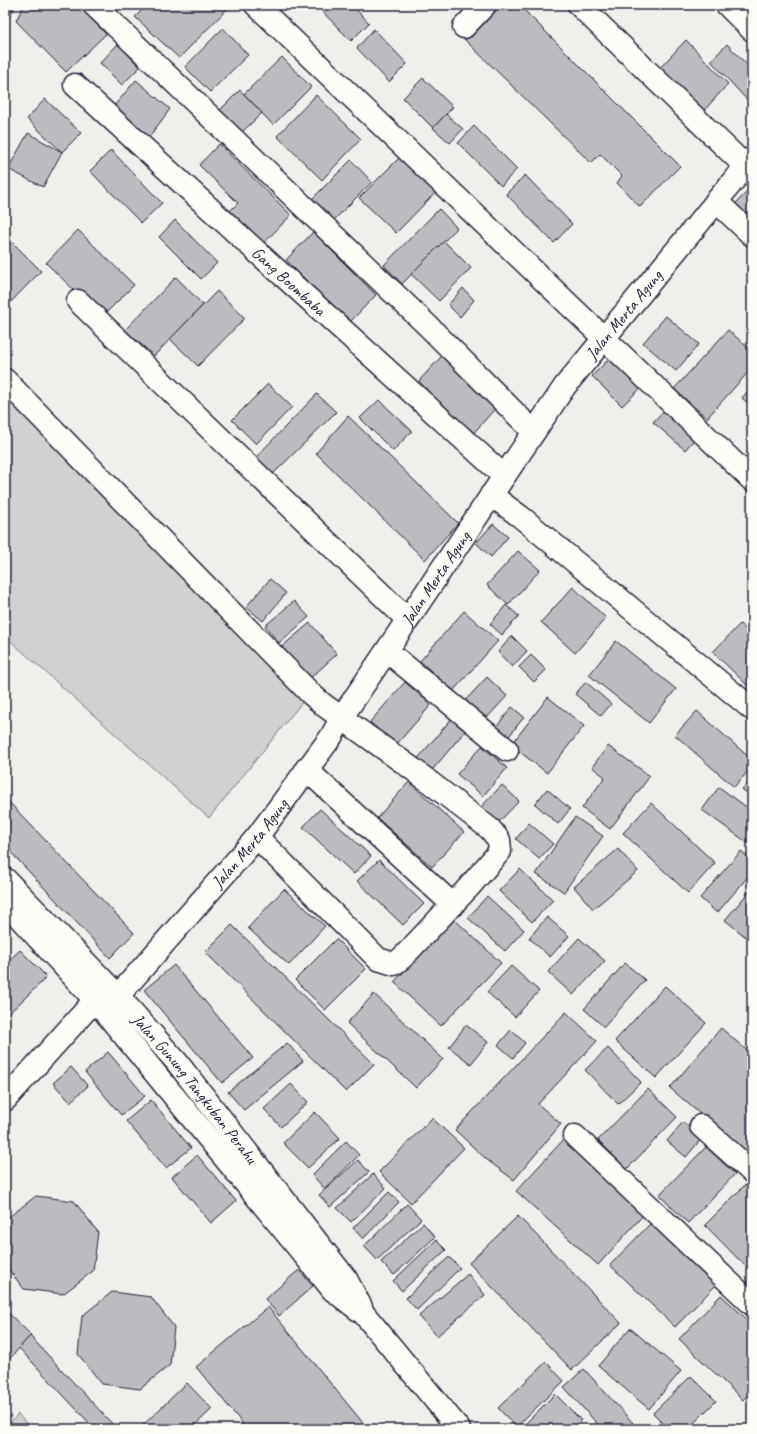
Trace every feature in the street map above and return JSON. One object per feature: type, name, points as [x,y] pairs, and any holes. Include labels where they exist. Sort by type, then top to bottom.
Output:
[{"type":"street","points":[[94,5],[418,316],[534,432]]},
{"type":"street","points":[[256,5],[752,480]]},
{"type":"street","points":[[464,27],[486,5]]},
{"type":"street","points":[[579,5],[749,162]]},
{"type":"street","points":[[727,5],[752,30]]},
{"type":"street","name":"Gang Boombaba","points":[[75,85],[504,476]]},
{"type":"street","name":"Jalan Merta Agung","points":[[118,996],[257,837],[331,737],[342,717],[566,386],[749,162]]},
{"type":"street","points":[[716,201],[752,235]]},
{"type":"street","points":[[78,301],[408,620]]},
{"type":"street","points":[[5,380],[311,694],[325,706],[462,806],[490,829],[499,840],[500,851],[453,905],[402,958],[394,964],[388,964],[378,959],[257,837]]},
{"type":"street","points":[[491,495],[521,517],[752,709]]},
{"type":"street","points":[[387,651],[507,750]]},
{"type":"street","points":[[306,769],[453,905]]},
{"type":"street","name":"Jalan Gunung Tangkuban Perahu","points":[[5,879],[118,996],[176,1061],[346,1279],[364,1314],[459,1429]]},
{"type":"street","name":"Jalan Gunung Tangkuban Perahu","points":[[5,902],[95,1000],[333,1290],[364,1314]]},
{"type":"street","points":[[5,1100],[95,1000]]},
{"type":"street","points":[[701,1126],[752,1172]]},
{"type":"street","points":[[575,1136],[752,1304]]},
{"type":"shaded area","points":[[5,369],[316,685],[209,818],[5,636]]},
{"type":"shaded area","points":[[18,1414],[31,1429],[5,1429]]},
{"type":"building","points":[[24,5],[77,5],[106,34],[66,72],[16,21]]},
{"type":"building","points":[[147,5],[231,5],[179,58],[135,17]]},
{"type":"building","points":[[316,5],[352,5],[369,23],[351,41]]},
{"type":"building","points":[[501,5],[519,5],[680,166],[640,207],[617,183],[622,176],[600,154],[591,163],[465,40]]},
{"type":"building","points":[[223,28],[248,55],[210,92],[185,67]]},
{"type":"building","points":[[374,29],[407,64],[389,82],[357,48]]},
{"type":"building","points":[[686,40],[728,84],[699,116],[656,72]]},
{"type":"building","points":[[118,44],[140,67],[122,85],[100,63]]},
{"type":"building","points":[[727,44],[752,70],[752,97],[748,101],[711,61]]},
{"type":"building","points":[[282,57],[311,87],[273,125],[244,94]]},
{"type":"building","points":[[423,78],[453,107],[433,128],[403,98]]},
{"type":"building","points":[[136,80],[170,109],[149,137],[114,106]]},
{"type":"building","points":[[240,90],[262,113],[240,134],[219,111]]},
{"type":"building","points":[[316,95],[361,139],[322,180],[277,136]]},
{"type":"building","points":[[45,99],[81,133],[62,152],[27,119]]},
{"type":"building","points":[[446,114],[463,129],[450,143],[433,128]]},
{"type":"building","points":[[474,126],[517,169],[501,186],[458,143]]},
{"type":"building","points":[[28,133],[62,152],[43,187],[8,169]]},
{"type":"building","points":[[219,144],[291,215],[258,249],[225,216],[238,203],[199,165]]},
{"type":"building","points":[[111,150],[162,203],[141,223],[90,171]]},
{"type":"building","points":[[400,157],[437,191],[396,233],[359,198]]},
{"type":"building","points":[[351,160],[372,182],[332,222],[311,200]]},
{"type":"building","points":[[525,175],[572,224],[554,243],[506,194]]},
{"type":"building","points":[[752,187],[752,222],[734,205]]},
{"type":"building","points":[[439,209],[457,228],[402,284],[384,265]]},
{"type":"building","points":[[175,220],[217,263],[201,279],[159,237]]},
{"type":"building","points":[[78,230],[134,285],[102,317],[46,263]]},
{"type":"building","points":[[313,232],[376,295],[349,323],[286,260]]},
{"type":"building","points":[[5,235],[41,271],[5,308]]},
{"type":"building","points":[[444,241],[471,268],[439,301],[411,274]]},
{"type":"building","points":[[176,277],[203,305],[154,356],[125,330]]},
{"type":"building","points":[[463,288],[474,300],[460,317],[448,305]]},
{"type":"building","points":[[217,291],[245,318],[198,366],[170,339]]},
{"type":"building","points":[[666,316],[699,344],[676,371],[643,343]]},
{"type":"building","points":[[728,330],[752,351],[752,368],[707,418],[674,389]]},
{"type":"building","points":[[448,349],[500,403],[470,437],[419,381]]},
{"type":"building","points":[[613,355],[643,386],[622,406],[592,376]]},
{"type":"building","points":[[268,384],[292,407],[256,444],[232,420]]},
{"type":"building","points":[[752,386],[752,407],[742,398]]},
{"type":"building","points":[[317,394],[336,412],[273,474],[256,457]]},
{"type":"building","points":[[379,400],[412,431],[393,451],[360,418]]},
{"type":"building","points":[[668,406],[699,434],[685,450],[653,422]]},
{"type":"building","points":[[348,416],[458,523],[425,560],[316,453]]},
{"type":"building","points":[[752,449],[752,464],[745,458]]},
{"type":"building","points":[[493,524],[508,537],[491,557],[476,543]]},
{"type":"building","points":[[518,551],[540,570],[508,605],[487,585]]},
{"type":"building","points":[[270,579],[286,593],[263,621],[246,607]]},
{"type":"building","points":[[573,587],[606,618],[575,653],[541,622]]},
{"type":"building","points":[[294,601],[309,617],[279,643],[265,626]]},
{"type":"building","points":[[506,605],[519,616],[502,635],[490,624]]},
{"type":"building","points":[[464,611],[498,641],[453,691],[420,661]]},
{"type":"building","points":[[310,623],[337,654],[307,681],[279,649]]},
{"type":"building","points":[[740,624],[752,635],[752,685],[750,688],[713,652]]},
{"type":"building","points":[[512,636],[527,651],[512,667],[498,652]]},
{"type":"building","points":[[616,641],[676,689],[649,723],[589,675]]},
{"type":"building","points":[[531,655],[546,670],[534,682],[519,667]]},
{"type":"building","points":[[487,677],[507,696],[484,721],[463,703]]},
{"type":"building","points":[[405,682],[431,705],[396,745],[370,722]]},
{"type":"building","points":[[586,682],[611,704],[601,716],[575,694]]},
{"type":"building","points":[[548,697],[584,726],[547,773],[511,745]]},
{"type":"building","points":[[512,707],[524,717],[506,740],[494,730]]},
{"type":"building","points":[[697,711],[752,760],[752,767],[734,787],[675,735]]},
{"type":"building","points":[[452,718],[466,730],[428,775],[414,763]]},
{"type":"building","points":[[482,746],[507,768],[483,796],[457,774]]},
{"type":"building","points":[[608,746],[650,776],[610,829],[582,808],[605,777],[592,767]]},
{"type":"building","points":[[752,779],[752,798],[742,789]]},
{"type":"building","points":[[409,782],[464,832],[432,867],[377,818]]},
{"type":"building","points":[[502,785],[519,801],[496,825],[479,809]]},
{"type":"building","points":[[719,787],[752,811],[752,846],[702,810]]},
{"type":"building","points":[[547,789],[570,809],[558,824],[535,804]]},
{"type":"building","points":[[5,798],[134,933],[110,958],[5,846]]},
{"type":"building","points":[[651,803],[715,863],[688,893],[623,833]]},
{"type":"building","points":[[320,809],[371,856],[354,874],[303,827]]},
{"type":"building","points":[[575,817],[603,836],[564,892],[536,874]]},
{"type":"building","points":[[529,823],[553,844],[539,859],[516,839]]},
{"type":"building","points":[[618,849],[638,871],[593,909],[574,887]]},
{"type":"building","points":[[741,851],[752,861],[752,872],[717,913],[700,898]]},
{"type":"building","points":[[379,860],[424,904],[403,925],[357,881]]},
{"type":"building","points":[[520,869],[553,900],[532,922],[499,891]]},
{"type":"building","points":[[752,888],[752,942],[725,920]]},
{"type":"building","points":[[284,889],[325,926],[289,965],[248,928]]},
{"type":"building","points":[[487,896],[524,930],[505,951],[468,918]]},
{"type":"building","points":[[547,917],[569,936],[550,957],[529,938]]},
{"type":"building","points":[[454,919],[501,963],[441,1026],[394,982]]},
{"type":"building","points":[[232,925],[374,1064],[346,1092],[205,952]]},
{"type":"building","points":[[579,938],[605,961],[573,995],[548,972]]},
{"type":"building","points":[[336,939],[366,969],[325,1010],[295,980]]},
{"type":"building","points":[[20,950],[47,977],[8,1014],[5,1011],[5,964]]},
{"type":"building","points":[[625,963],[645,980],[604,1027],[584,1009]]},
{"type":"building","points":[[174,965],[253,1058],[222,1083],[144,990]]},
{"type":"building","points":[[511,966],[539,991],[515,1017],[487,992]]},
{"type":"building","points":[[665,986],[706,1023],[656,1078],[615,1041]]},
{"type":"building","points":[[374,994],[443,1059],[416,1088],[347,1023]]},
{"type":"building","points":[[566,1012],[597,1041],[538,1104],[561,1124],[514,1180],[486,1159],[455,1130]]},
{"type":"building","points":[[466,1025],[488,1042],[471,1064],[449,1047]]},
{"type":"building","points":[[721,1028],[752,1055],[752,1159],[670,1088]]},
{"type":"building","points":[[511,1030],[525,1043],[513,1058],[498,1045]]},
{"type":"building","points":[[287,1043],[303,1061],[244,1110],[228,1092]]},
{"type":"building","points":[[608,1048],[641,1082],[618,1104],[585,1070]]},
{"type":"building","points":[[108,1052],[145,1096],[121,1115],[85,1072]]},
{"type":"building","points":[[71,1067],[88,1086],[70,1102],[53,1083]]},
{"type":"building","points":[[291,1084],[308,1102],[281,1127],[264,1109]]},
{"type":"building","points":[[648,1089],[677,1117],[627,1169],[598,1140]]},
{"type":"building","points":[[151,1100],[191,1148],[166,1168],[126,1121]]},
{"type":"building","points":[[315,1112],[340,1138],[308,1168],[283,1143]]},
{"type":"building","points":[[432,1118],[464,1148],[411,1203],[379,1172]]},
{"type":"building","points":[[683,1122],[702,1138],[686,1157],[667,1141]]},
{"type":"building","points":[[566,1137],[647,1211],[598,1265],[516,1191]]},
{"type":"building","points":[[346,1141],[359,1155],[325,1189],[312,1175]]},
{"type":"building","points":[[706,1147],[735,1174],[688,1223],[659,1195]]},
{"type":"building","points":[[197,1155],[236,1201],[211,1223],[172,1177]]},
{"type":"building","points":[[358,1160],[369,1172],[330,1207],[319,1195]]},
{"type":"building","points":[[373,1174],[386,1188],[351,1222],[337,1208]]},
{"type":"building","points":[[745,1185],[752,1192],[752,1273],[705,1225]]},
{"type":"building","points":[[389,1192],[399,1202],[363,1239],[353,1228]]},
{"type":"building","points":[[36,1196],[74,1201],[98,1232],[93,1271],[63,1294],[24,1289],[5,1265],[5,1220]]},
{"type":"building","points":[[407,1204],[421,1219],[377,1260],[364,1246]]},
{"type":"building","points":[[518,1216],[621,1323],[572,1370],[469,1263]]},
{"type":"building","points":[[652,1222],[717,1284],[675,1327],[610,1265]]},
{"type":"building","points":[[423,1223],[435,1237],[394,1275],[381,1262]]},
{"type":"building","points":[[436,1240],[446,1250],[402,1291],[393,1281]]},
{"type":"building","points":[[449,1257],[460,1268],[417,1310],[406,1298]]},
{"type":"building","points":[[299,1270],[313,1286],[279,1316],[265,1299]]},
{"type":"building","points":[[468,1274],[485,1295],[437,1336],[419,1316]]},
{"type":"building","points":[[112,1292],[151,1297],[174,1327],[170,1365],[140,1389],[102,1384],[78,1354],[82,1316]]},
{"type":"building","points":[[721,1295],[752,1324],[752,1391],[743,1400],[679,1339]]},
{"type":"building","points":[[268,1307],[368,1429],[236,1429],[243,1424],[196,1367]]},
{"type":"building","points":[[5,1310],[31,1335],[5,1364]]},
{"type":"building","points":[[630,1328],[681,1371],[649,1409],[598,1366]]},
{"type":"building","points":[[30,1336],[117,1429],[95,1429],[19,1348]]},
{"type":"building","points":[[546,1362],[564,1381],[516,1427],[498,1408]]},
{"type":"building","points":[[584,1369],[633,1423],[625,1429],[602,1429],[564,1387]]},
{"type":"building","points":[[691,1376],[716,1401],[688,1429],[669,1429],[653,1413]]},
{"type":"building","points":[[187,1383],[212,1409],[191,1429],[139,1429]]},
{"type":"building","points":[[555,1394],[581,1420],[573,1429],[520,1429]]},
{"type":"waterway","points":[[5,18],[12,5]]}]
